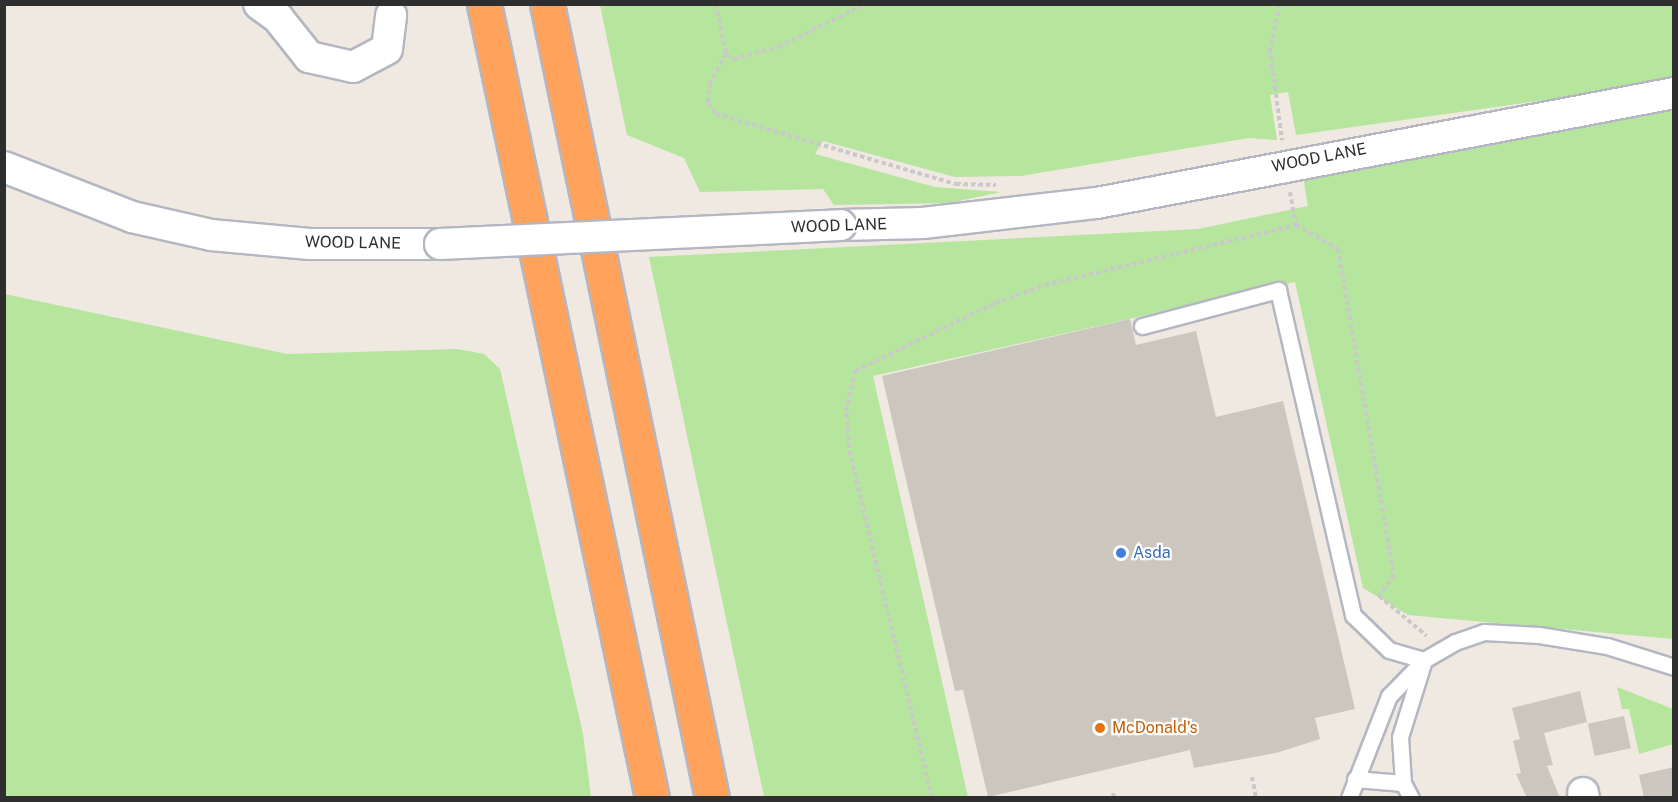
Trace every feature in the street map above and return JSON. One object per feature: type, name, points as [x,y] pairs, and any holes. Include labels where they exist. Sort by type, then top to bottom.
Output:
[{"type":"highway","points":[[484,4],[652,798]]},
{"type":"highway","points":[[547,4],[712,798]]},
{"type":"street","points":[[259,4],[278,18],[309,57],[353,67],[387,49],[389,10]]},
{"type":"street","name":"WOOD LANE","points":[[4,167],[132,217],[211,235],[310,244],[440,244],[841,225],[1016,214],[1674,93]]},
{"type":"lane","points":[[1142,326],[1278,290],[1353,615],[1389,650],[1424,660]]},
{"type":"lane","points":[[1349,798],[1389,696],[1424,660],[1441,648],[1484,632],[1539,635],[1607,646],[1674,667]]},
{"type":"lane","points":[[1411,798],[1403,783],[1400,736],[1424,660]]},
{"type":"lane","points":[[1355,779],[1403,783]]},
{"type":"path","points":[[716,4],[726,54],[711,83],[708,103],[716,114],[956,184],[1004,185],[1011,188],[1016,214]]},
{"type":"path","points":[[726,54],[733,59],[778,46],[865,4]]},
{"type":"path","points":[[1280,4],[1270,49],[1296,225]]},
{"type":"path","points":[[932,798],[850,455],[846,411],[855,371],[984,307],[1045,285],[1296,225],[1338,249],[1395,575],[1378,596],[1441,648]]},
{"type":"path","points":[[1252,777],[1256,798]]},
{"type":"green space","points":[[600,5],[1673,5],[1673,82],[1296,135],[1288,92],[1270,95],[1277,140],[1249,138],[1021,176],[955,177],[823,141],[815,154],[935,187],[1001,192],[949,203],[834,205],[823,189],[700,192],[684,158],[627,135]]},
{"type":"green space","points":[[1673,111],[1673,639],[1408,615],[1363,588],[1295,282],[873,376],[968,797],[764,797],[649,257],[1198,229],[1308,206],[1302,171]]},
{"type":"green space","points":[[5,294],[287,354],[457,349],[484,354],[500,369],[583,734],[591,797],[5,797]]},
{"type":"green space","points":[[1617,687],[1673,709],[1673,744],[1639,754],[1629,709],[1622,709]]},
{"type":"building","name":"Asda","points":[[1130,319],[1136,345],[1196,331],[1216,417],[1283,401],[1355,709],[1315,718],[1320,739],[1276,753],[1194,768],[1190,750],[988,797],[963,690],[955,691],[882,376]]},
{"type":"building","points":[[1580,691],[1587,722],[1544,733],[1553,765],[1547,766],[1560,798],[1527,798],[1516,774],[1521,773],[1513,741],[1520,739],[1512,708]]},
{"type":"building","points":[[1624,716],[1631,748],[1595,756],[1588,724]]},
{"type":"building","points":[[1674,767],[1674,796],[1644,798],[1639,775]]},
{"type":"place","name":"Asda","points":[[1121,553]]},
{"type":"place","name":"McDonald's","points":[[1100,728]]}]
